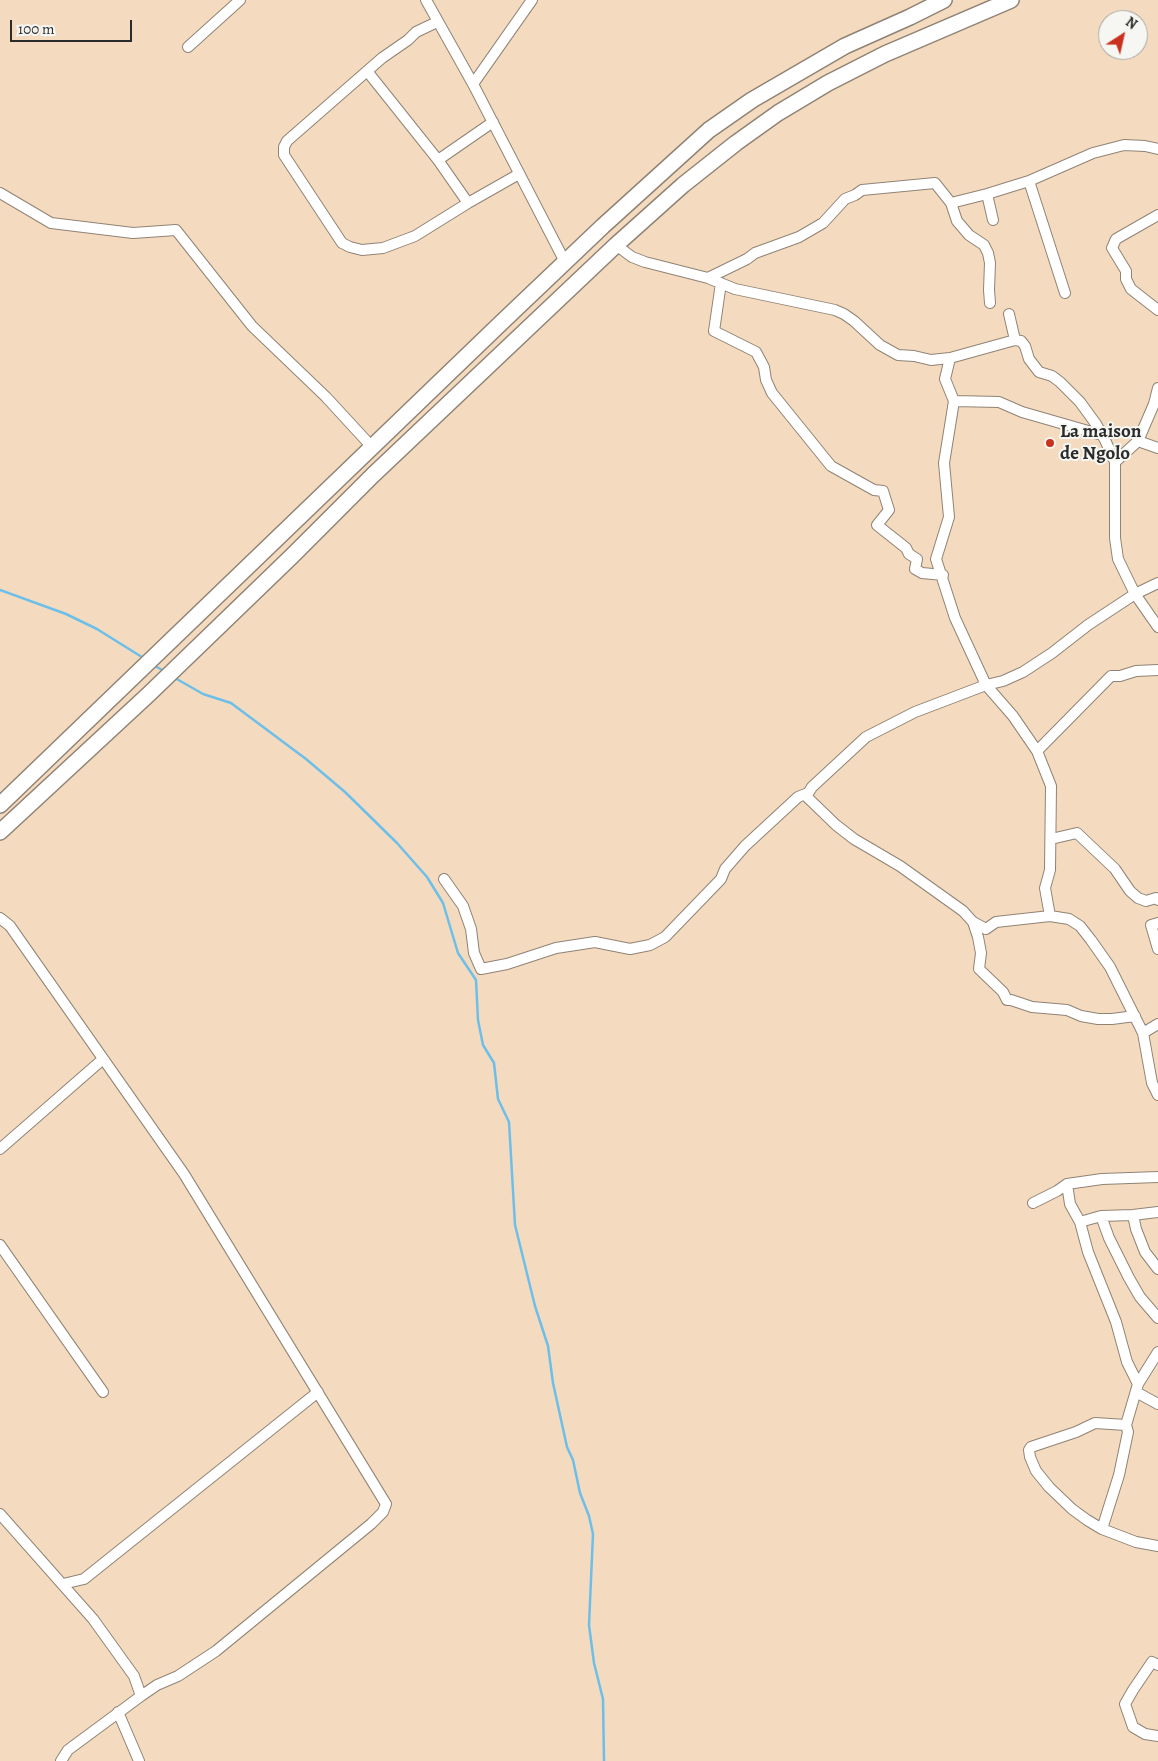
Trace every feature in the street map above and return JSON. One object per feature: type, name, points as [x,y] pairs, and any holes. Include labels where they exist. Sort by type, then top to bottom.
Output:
[{"type":"highway","points":[[0,804],[565,262],[709,130],[752,100],[845,46],[944,0]]},
{"type":"highway","points":[[0,832],[149,694],[380,468],[616,245],[683,185],[778,113],[828,83],[885,54],[1010,0]]},
{"type":"street","points":[[188,47],[240,0]]},
{"type":"street","points":[[426,0],[473,84],[565,262]]},
{"type":"street","points":[[473,84],[532,0]]},
{"type":"street","points":[[437,22],[416,32],[367,71],[286,141],[284,155],[342,243],[350,248],[362,250],[383,248],[415,236],[519,174]]},
{"type":"street","points":[[367,71],[438,160],[468,203]]},
{"type":"street","points":[[438,160],[493,122]]},
{"type":"street","points":[[951,204],[1029,180],[1093,153],[1124,144],[1158,149]]},
{"type":"street","points":[[1029,180],[1065,293]]},
{"type":"street","points":[[708,278],[747,259],[755,253],[798,237],[823,222],[845,199],[862,190],[935,183],[951,204],[957,221],[969,235],[984,245],[988,253],[990,263],[990,303]]},
{"type":"street","points":[[0,193],[51,223],[133,234],[176,230],[252,326],[326,397],[372,446]]},
{"type":"street","points":[[988,194],[993,220]]},
{"type":"street","points":[[1158,215],[1116,239],[1112,248],[1126,271],[1126,279],[1131,289],[1158,310]]},
{"type":"street","points":[[616,245],[632,257],[645,262],[708,278],[760,295],[835,310],[854,321],[880,345],[898,355],[931,360],[950,358],[1015,340],[1020,341],[1025,346],[1029,359],[1060,382],[1080,402],[1102,434],[1115,462],[1115,538],[1118,559],[1136,594],[1158,627]]},
{"type":"street","points":[[721,283],[714,331],[756,352],[764,367],[766,380],[772,393],[832,466],[874,490],[883,491],[889,510],[877,526],[906,548],[909,554],[916,559],[915,570],[922,573],[943,575]]},
{"type":"street","points":[[1009,314],[1015,340]]},
{"type":"street","points":[[950,358],[945,379],[954,401],[944,463],[949,517],[936,559],[943,575],[955,618],[986,685],[1013,716],[1037,751],[1051,786],[1050,870],[1045,888],[1050,916]]},
{"type":"street","points":[[1115,462],[1138,440],[1154,404],[1158,388]]},
{"type":"street","points":[[954,401],[998,402],[1022,412],[1102,434]]},
{"type":"street","points":[[1138,440],[1158,448]]},
{"type":"street","points":[[444,879],[463,906],[471,929],[474,953],[481,969],[507,964],[556,948],[595,942],[630,949],[650,945],[665,937],[721,879],[725,868],[745,846],[798,797],[808,793],[860,740],[915,712],[986,685],[1003,681],[1022,672],[1052,653],[1088,625],[1136,594],[1158,583]]},
{"type":"street","points":[[1037,751],[1111,676],[1120,676],[1136,671],[1158,670]]},
{"type":"street","points":[[808,793],[808,798],[848,835],[900,866],[963,911],[973,922],[986,929],[996,922],[1050,916],[1069,919],[1080,926],[1110,967],[1143,1033],[1158,1095]]},
{"type":"street","points":[[1051,835],[1077,833],[1115,869],[1130,892],[1146,901],[1156,898],[1158,900]]},
{"type":"street","points":[[0,918],[10,926],[184,1174],[386,1504],[383,1512],[371,1524],[216,1651],[178,1676],[156,1685],[118,1712],[68,1750],[62,1761]]},
{"type":"street","points":[[973,922],[978,937],[979,969],[1003,992],[1007,1000],[1032,1007],[1067,1010],[1080,1016],[1098,1020],[1134,1016]]},
{"type":"street","points":[[1158,923],[1151,925],[1158,949]]},
{"type":"street","points":[[1143,1033],[1158,1024]]},
{"type":"street","points":[[0,1149],[103,1058]]},
{"type":"street","points":[[1033,1202],[1057,1191],[1067,1184],[1102,1178],[1158,1177]]},
{"type":"street","points":[[1067,1184],[1070,1204],[1080,1222],[1088,1252],[1116,1322],[1127,1362],[1137,1388],[1158,1404]]},
{"type":"street","points":[[1080,1222],[1101,1216],[1158,1212]]},
{"type":"street","points":[[1133,1215],[1145,1252],[1158,1269]]},
{"type":"street","points":[[1101,1216],[1128,1278],[1140,1297],[1158,1318]]},
{"type":"street","points":[[0,1245],[103,1392]]},
{"type":"street","points":[[1102,1529],[1118,1475],[1128,1432],[1126,1425],[1137,1388],[1158,1352]]},
{"type":"street","points":[[63,1584],[84,1579],[318,1392]]},
{"type":"street","points":[[1126,1425],[1095,1423],[1029,1450],[1036,1471],[1049,1487],[1072,1509],[1102,1529],[1136,1542],[1158,1546]]},
{"type":"street","points":[[0,1514],[94,1619],[134,1676],[141,1696]]},
{"type":"street","points":[[1158,1665],[1152,1662],[1125,1704],[1133,1727],[1145,1734],[1158,1736]]},
{"type":"street","points":[[118,1712],[139,1761]]},
{"type":"waterway","points":[[0,590],[66,614],[97,629],[145,659]]},
{"type":"waterway","points":[[153,665],[164,671]]},
{"type":"waterway","points":[[175,678],[203,694],[231,703],[306,759],[345,792],[397,843],[427,877],[443,903],[458,953],[476,980],[478,1020],[483,1045],[494,1063],[498,1099],[509,1122],[515,1225],[535,1306],[548,1346],[553,1383],[567,1447],[573,1460],[580,1493],[589,1516],[593,1534],[589,1625],[594,1663],[603,1699],[604,1761]]},
{"type":"place","name":"La maison de Ngolo","points":[[1050,443]]}]
